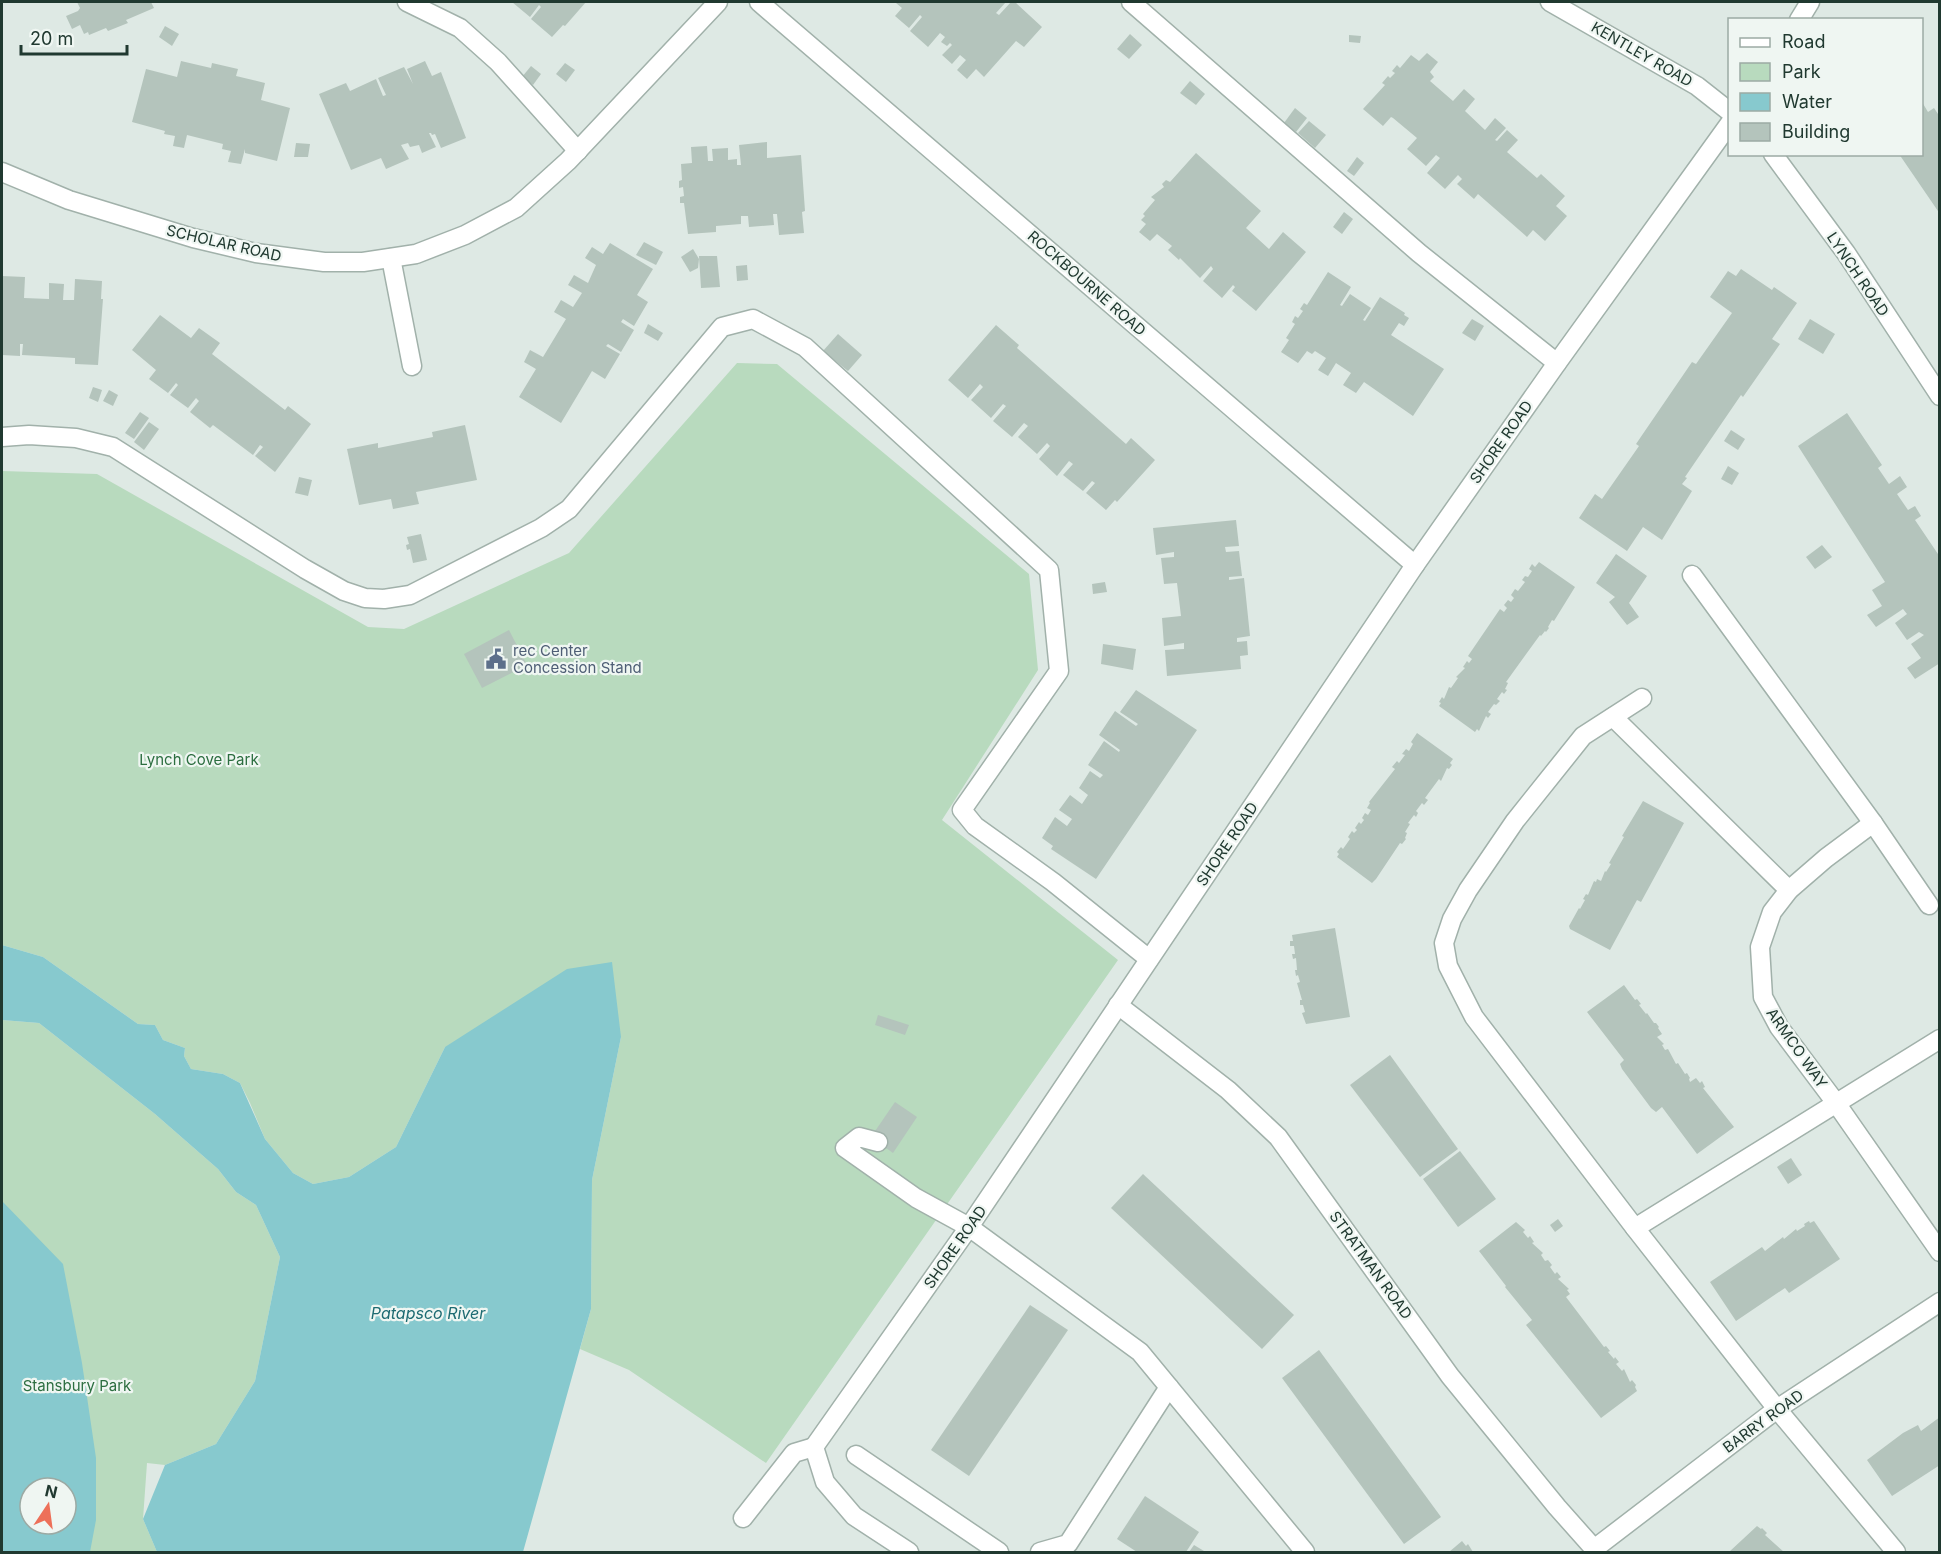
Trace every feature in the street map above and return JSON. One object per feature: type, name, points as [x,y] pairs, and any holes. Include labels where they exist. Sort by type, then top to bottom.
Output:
[{"type":"street","points":[[406,2],[460,28],[498,62],[578,151]]},
{"type":"street","name":"SCHOLAR ROAD","points":[[2,172],[69,200],[192,238],[256,253],[324,262],[363,262],[416,254],[465,235],[516,208],[578,151],[718,2]]},
{"type":"street","name":"ROCKBOURNE ROAD","points":[[759,2],[1415,565]]},
{"type":"street","points":[[1131,2],[1419,253],[1557,363]]},
{"type":"street","name":"KENTLEY ROAD","points":[[1550,2],[1697,86],[1728,110]]},
{"type":"street","points":[[1799,18],[1810,2]]},
{"type":"street","name":"SHORE ROAD","points":[[814,1447],[969,1227],[1415,565],[1728,126]]},
{"type":"street","name":"LYNCH ROAD","points":[[1774,156],[1846,253],[1940,396]]},
{"type":"street","points":[[391,258],[412,366]]},
{"type":"street","points":[[2,437],[29,435],[76,438],[114,447],[305,569],[344,591],[374,598],[410,595],[541,528],[569,509],[722,327],[753,319],[805,347],[1049,570],[1059,671],[962,810],[975,826],[1053,882],[1149,959]]},
{"type":"street","points":[[1692,575],[1873,823],[1929,905]]},
{"type":"street","points":[[1642,698],[1583,736],[1515,820],[1468,890],[1452,919],[1444,943],[1448,966],[1474,1017],[1635,1228],[1777,1409],[1896,1552]]},
{"type":"street","points":[[1613,717],[1789,890]]},
{"type":"street","name":"ARMCO WAY","points":[[1873,823],[1826,858],[1789,890],[1772,912],[1760,947],[1763,997],[1779,1027],[1836,1103],[1940,1252]]},
{"type":"street","name":"STRATMAN ROAD","points":[[1118,1005],[1228,1090],[1278,1137],[1450,1376],[1595,1551]]},
{"type":"street","points":[[1635,1228],[1940,1039]]},
{"type":"street","points":[[878,1142],[859,1137],[845,1148],[916,1198],[969,1227],[1140,1352],[1305,1552]]},
{"type":"street","name":"BARRY ROAD","points":[[1595,1551],[1777,1409],[1940,1302]]},
{"type":"street","points":[[1040,1552],[1068,1544],[1169,1387]]},
{"type":"street","points":[[743,1518],[794,1453],[814,1447],[825,1482],[854,1516],[909,1552]]},
{"type":"street","points":[[856,1455],[999,1552]]},
{"type":"green space","name":"Lynch Cove Park","points":[[737,363],[777,364],[1029,574],[1038,670],[942,820],[1118,960],[766,1463],[629,1370],[580,1349],[591,1309],[592,1180],[621,1037],[445,1047],[396,1147],[349,1177],[313,1184],[293,1173],[265,1139],[240,1083],[223,1074],[191,1069],[184,1056],[185,1048],[163,1040],[155,1025],[138,1024],[43,957],[2,945],[2,471],[97,474],[368,627],[404,629],[569,553]]},
{"type":"green space","name":"Stansbury Park","points":[[2,1020],[39,1023],[155,1114],[218,1169],[236,1192],[256,1205],[280,1257],[255,1381],[216,1444],[165,1465],[147,1463],[143,1519],[157,1552],[2,1552]]},
{"type":"water","name":"Patapsco River","points":[[2,945],[43,957],[138,1024],[155,1025],[163,1040],[185,1048],[184,1056],[191,1069],[223,1074],[240,1083],[265,1139],[293,1173],[313,1184],[349,1177],[396,1147],[445,1047],[567,969],[612,962],[621,1037],[592,1180],[591,1309],[523,1552],[157,1552],[143,1519],[165,1465],[216,1444],[255,1381],[280,1257],[256,1205],[236,1192],[218,1169],[155,1114],[39,1023],[2,1020]]},
{"type":"water","points":[[2,1201],[63,1264],[82,1363],[96,1458],[96,1520],[90,1552],[2,1552]]},
{"type":"building","points":[[77,2],[151,2],[154,8],[126,20],[128,23],[89,35],[88,32],[84,34],[80,25],[72,29],[66,16],[78,11],[80,8]]},
{"type":"building","points":[[512,2],[586,2],[552,37],[531,19],[541,7],[539,5],[530,17]]},
{"type":"building","points":[[897,2],[1006,2],[996,13],[999,15],[1011,2],[1015,2],[1042,27],[1024,47],[1016,41],[984,77],[976,69],[967,79],[957,70],[966,60],[960,55],[952,64],[942,55],[952,45],[950,43],[947,46],[941,42],[945,37],[940,33],[928,47],[910,31],[922,17],[920,15],[909,28],[895,16],[902,8]]},
{"type":"building","points":[[165,26],[179,34],[172,46],[159,37]]},
{"type":"building","points":[[1130,34],[1142,45],[1129,59],[1117,49]]},
{"type":"building","points":[[1349,35],[1361,36],[1360,43],[1349,42]]},
{"type":"building","points":[[1427,53],[1438,62],[1430,72],[1434,77],[1430,81],[1453,101],[1464,89],[1475,99],[1465,111],[1485,130],[1495,118],[1506,128],[1495,140],[1497,141],[1507,130],[1518,140],[1507,152],[1537,178],[1541,174],[1565,196],[1556,206],[1567,216],[1545,241],[1533,230],[1527,237],[1478,194],[1474,199],[1457,184],[1462,179],[1458,175],[1445,189],[1427,173],[1440,158],[1436,155],[1426,166],[1407,149],[1417,138],[1393,118],[1391,117],[1383,126],[1363,109],[1385,85],[1382,83],[1388,76],[1390,78],[1395,73],[1392,71],[1397,65],[1400,68],[1411,55],[1419,61]]},
{"type":"building","points":[[181,61],[211,68],[212,63],[238,69],[236,76],[265,83],[261,100],[290,108],[277,161],[245,153],[245,149],[241,164],[228,162],[231,151],[222,149],[223,144],[187,135],[184,148],[173,146],[175,136],[132,122],[146,69],[177,77]]},
{"type":"building","points":[[425,61],[432,76],[441,72],[466,138],[441,148],[435,134],[429,133],[436,147],[422,153],[419,145],[410,147],[408,143],[401,145],[409,159],[386,169],[381,158],[351,170],[319,94],[346,83],[350,91],[376,79],[383,96],[386,95],[378,78],[404,67],[413,84],[407,69]]},
{"type":"building","points":[[565,63],[575,70],[566,82],[556,74]]},
{"type":"building","points":[[531,66],[541,74],[533,85],[522,77]]},
{"type":"building","points":[[1190,81],[1205,94],[1196,105],[1180,93]]},
{"type":"building","points":[[1923,104],[1928,112],[1934,108],[1940,117],[1940,214],[1900,156],[1923,156]]},
{"type":"building","points":[[1295,108],[1307,118],[1296,132],[1284,123]]},
{"type":"building","points":[[1309,121],[1326,135],[1315,148],[1298,133]]},
{"type":"building","points":[[767,142],[767,158],[801,155],[805,211],[802,212],[804,233],[779,235],[777,214],[773,214],[774,225],[749,227],[748,216],[741,216],[741,224],[716,226],[716,232],[688,234],[684,203],[680,203],[680,197],[684,196],[683,187],[679,188],[679,181],[682,180],[681,164],[692,163],[691,147],[707,146],[708,161],[713,161],[712,149],[728,148],[728,160],[737,159],[737,165],[741,165],[739,145]]},
{"type":"building","points":[[296,143],[310,144],[308,157],[294,157]]},
{"type":"building","points":[[1196,153],[1261,211],[1246,228],[1269,249],[1283,232],[1306,252],[1256,311],[1232,291],[1235,287],[1233,285],[1222,298],[1203,281],[1213,269],[1211,266],[1200,278],[1180,258],[1179,260],[1168,250],[1172,246],[1157,234],[1150,241],[1139,232],[1146,224],[1141,220],[1145,216],[1143,214],[1155,200],[1151,197],[1164,187],[1162,184],[1166,180],[1170,182]]},
{"type":"building","points":[[1357,157],[1364,163],[1354,176],[1347,171]]},
{"type":"building","points":[[1344,212],[1353,219],[1342,234],[1333,227]]},
{"type":"building","points":[[644,242],[663,252],[656,265],[636,255]]},
{"type":"building","points":[[610,243],[653,269],[637,295],[648,302],[634,326],[623,319],[621,322],[634,330],[621,352],[608,344],[606,346],[620,354],[605,379],[592,371],[561,423],[519,397],[536,369],[524,362],[530,350],[543,357],[566,319],[554,312],[561,300],[573,307],[582,293],[568,285],[574,275],[588,283],[596,265],[585,258],[592,247],[603,254]]},
{"type":"building","points":[[693,249],[699,259],[698,268],[690,272],[681,257]]},
{"type":"building","points":[[699,256],[717,256],[720,287],[701,288]]},
{"type":"building","points":[[747,265],[748,280],[737,281],[736,266]]},
{"type":"building","points":[[1741,269],[1772,290],[1774,287],[1797,303],[1772,339],[1780,344],[1743,397],[1741,395],[1685,477],[1687,478],[1682,484],[1692,491],[1662,540],[1643,527],[1627,551],[1579,518],[1595,494],[1602,499],[1639,446],[1636,444],[1692,362],[1696,364],[1732,313],[1710,297],[1728,271],[1736,276]]},
{"type":"building","points":[[1328,272],[1351,287],[1340,305],[1342,306],[1350,294],[1371,308],[1363,320],[1365,321],[1380,297],[1405,313],[1404,315],[1409,318],[1404,326],[1399,323],[1391,335],[1444,369],[1413,416],[1364,382],[1356,393],[1343,385],[1351,373],[1336,363],[1328,376],[1318,370],[1326,358],[1315,351],[1312,354],[1307,351],[1298,363],[1281,352],[1289,340],[1286,338],[1295,324],[1292,322],[1295,316],[1298,318],[1303,311],[1300,309],[1304,303],[1307,305]]},
{"type":"building","points":[[2,276],[25,277],[24,298],[49,299],[49,283],[64,284],[63,300],[74,300],[75,279],[102,281],[101,299],[103,299],[98,365],[75,364],[75,358],[22,355],[23,344],[20,344],[20,356],[2,355]]},
{"type":"building","points":[[160,315],[191,338],[199,328],[220,343],[212,354],[285,410],[288,406],[311,424],[275,472],[255,456],[263,447],[260,445],[253,455],[213,425],[210,428],[190,412],[199,401],[196,398],[188,408],[170,395],[178,385],[176,383],[168,393],[149,379],[156,370],[132,350]]},
{"type":"building","points":[[1472,319],[1484,326],[1475,341],[1462,333]]},
{"type":"building","points":[[1810,319],[1835,334],[1823,354],[1798,339]]},
{"type":"building","points":[[648,324],[663,333],[658,341],[644,333]]},
{"type":"building","points":[[996,325],[1019,345],[1017,348],[1126,444],[1131,438],[1155,460],[1117,502],[1115,500],[1106,510],[1086,493],[1095,483],[1092,481],[1083,491],[1063,475],[1073,464],[1069,461],[1057,476],[1039,459],[1050,446],[1047,443],[1037,454],[1018,437],[1028,426],[1024,423],[1012,437],[993,421],[1006,406],[1003,404],[991,418],[971,400],[983,387],[980,384],[968,398],[948,380]]},
{"type":"building","points":[[838,334],[862,355],[848,371],[823,351]]},
{"type":"building","points":[[93,387],[102,390],[98,402],[89,398]]},
{"type":"building","points":[[109,390],[118,395],[113,406],[103,401]]},
{"type":"building","points":[[140,412],[149,418],[134,439],[125,433]]},
{"type":"building","points":[[1847,413],[1882,465],[1878,468],[1889,484],[1900,476],[1907,487],[1897,494],[1908,510],[1915,506],[1921,516],[1915,520],[1940,557],[1940,663],[1915,679],[1907,668],[1921,658],[1911,644],[1924,635],[1919,632],[1907,640],[1895,623],[1907,614],[1903,609],[1876,627],[1867,615],[1882,606],[1872,590],[1885,582],[1798,446]]},
{"type":"building","points":[[149,422],[159,429],[144,450],[134,442]]},
{"type":"building","points":[[465,425],[477,480],[416,492],[419,504],[393,509],[391,499],[359,505],[347,449],[378,443],[378,448],[433,437],[432,432]]},
{"type":"building","points":[[1731,430],[1745,439],[1738,450],[1724,441]]},
{"type":"building","points":[[1728,466],[1739,473],[1732,485],[1721,479]]},
{"type":"building","points":[[299,477],[312,480],[308,496],[295,493]]},
{"type":"building","points":[[1236,520],[1239,546],[1225,547],[1226,552],[1239,551],[1242,576],[1229,577],[1229,580],[1244,578],[1250,636],[1237,638],[1237,642],[1247,641],[1248,655],[1240,656],[1241,669],[1167,676],[1165,650],[1184,649],[1184,643],[1164,646],[1162,618],[1181,616],[1177,583],[1164,584],[1161,558],[1174,557],[1174,552],[1156,555],[1153,528]]},
{"type":"building","points":[[421,534],[427,560],[413,563],[410,549],[407,550],[406,545],[409,544],[407,537]]},
{"type":"building","points":[[1822,545],[1832,557],[1815,569],[1806,557]]},
{"type":"building","points":[[1616,554],[1647,576],[1629,603],[1639,617],[1627,625],[1609,602],[1615,597],[1596,583]]},
{"type":"building","points":[[1539,562],[1575,587],[1549,628],[1540,635],[1506,682],[1508,683],[1505,689],[1507,690],[1504,694],[1502,692],[1497,699],[1500,701],[1494,704],[1488,712],[1491,714],[1488,718],[1486,716],[1479,731],[1477,729],[1475,732],[1439,706],[1441,703],[1439,702],[1442,697],[1444,699],[1449,687],[1451,688],[1458,678],[1456,677],[1465,668],[1463,667],[1467,661],[1469,663],[1472,659],[1468,656],[1500,609],[1504,612],[1507,608],[1504,605],[1508,600],[1511,602],[1514,598],[1511,595],[1515,589],[1518,591],[1525,582],[1522,580],[1532,571],[1529,569],[1532,564],[1535,567]]},
{"type":"building","points":[[1105,582],[1107,592],[1093,594],[1092,584]]},
{"type":"building","name":"rec Center Concession Stand","points":[[509,630],[527,665],[482,688],[464,654]]},
{"type":"building","points":[[1103,644],[1136,649],[1133,670],[1101,664]]},
{"type":"building","points":[[1136,690],[1197,730],[1096,879],[1051,849],[1053,846],[1042,838],[1055,817],[1067,826],[1072,819],[1059,810],[1070,795],[1082,804],[1088,795],[1079,788],[1090,771],[1100,778],[1103,775],[1088,765],[1104,741],[1119,752],[1120,750],[1099,735],[1115,711],[1136,726],[1138,724],[1120,712]]},
{"type":"building","points":[[1417,733],[1453,759],[1450,763],[1452,765],[1449,769],[1447,768],[1441,781],[1439,779],[1425,798],[1428,800],[1424,805],[1422,803],[1416,811],[1418,813],[1416,817],[1414,815],[1408,823],[1410,824],[1405,832],[1407,833],[1406,839],[1402,844],[1400,843],[1372,883],[1337,857],[1339,854],[1337,852],[1341,847],[1343,849],[1352,831],[1354,833],[1357,830],[1355,828],[1359,822],[1361,824],[1364,820],[1362,818],[1365,813],[1368,815],[1371,810],[1367,808],[1369,802],[1395,769],[1392,767],[1397,761],[1399,763],[1405,755],[1402,754],[1406,749],[1409,751],[1413,744],[1411,742]]},
{"type":"building","points":[[1643,801],[1684,823],[1641,902],[1637,900],[1610,950],[1570,929],[1569,926],[1594,881],[1596,882],[1597,879],[1601,881],[1624,837],[1622,836]]},
{"type":"building","points":[[1335,928],[1350,1017],[1306,1024],[1302,1013],[1305,1012],[1303,1005],[1300,1005],[1300,1000],[1302,1000],[1297,983],[1300,982],[1295,970],[1297,970],[1296,958],[1293,959],[1292,954],[1295,954],[1294,946],[1290,946],[1290,941],[1293,941],[1292,935]]},
{"type":"building","points":[[1624,985],[1659,1027],[1662,1034],[1657,1037],[1664,1044],[1662,1045],[1665,1050],[1668,1049],[1676,1064],[1678,1063],[1685,1074],[1687,1073],[1690,1082],[1696,1078],[1700,1083],[1702,1081],[1705,1087],[1703,1088],[1734,1127],[1697,1154],[1662,1107],[1656,1112],[1651,1108],[1622,1069],[1620,1064],[1624,1060],[1587,1012]]},
{"type":"building","points":[[878,1015],[909,1025],[905,1035],[875,1025]]},
{"type":"building","points":[[1390,1055],[1458,1149],[1420,1177],[1350,1085]]},
{"type":"building","points":[[895,1102],[917,1117],[893,1153],[871,1137]]},
{"type":"building","points":[[1460,1151],[1496,1199],[1458,1227],[1423,1179]]},
{"type":"building","points":[[1791,1158],[1802,1175],[1788,1184],[1777,1167]]},
{"type":"building","points":[[1143,1174],[1294,1315],[1262,1349],[1111,1208]]},
{"type":"building","points":[[1558,1219],[1563,1226],[1555,1232],[1550,1225]]},
{"type":"building","points":[[1809,1221],[1810,1223],[1814,1221],[1840,1259],[1789,1293],[1785,1288],[1736,1321],[1710,1282],[1762,1247],[1765,1251],[1783,1237],[1784,1239],[1796,1229],[1797,1231],[1805,1226],[1804,1224]]},
{"type":"building","points":[[1516,1222],[1543,1253],[1541,1255],[1545,1261],[1548,1260],[1552,1265],[1550,1267],[1555,1274],[1557,1272],[1561,1277],[1558,1279],[1569,1289],[1567,1290],[1570,1294],[1566,1297],[1604,1347],[1606,1346],[1610,1351],[1608,1352],[1619,1362],[1616,1364],[1622,1371],[1624,1369],[1630,1382],[1632,1380],[1636,1385],[1637,1391],[1601,1418],[1526,1325],[1532,1320],[1479,1251]]},
{"type":"building","points":[[1030,1305],[1068,1330],[969,1476],[931,1450]]},
{"type":"building","points":[[1319,1350],[1441,1517],[1404,1544],[1282,1378]]},
{"type":"building","points":[[1940,1417],[1940,1465],[1892,1496],[1867,1460],[1903,1433],[1918,1425],[1921,1431]]},
{"type":"building","points":[[1145,1496],[1199,1532],[1186,1552],[1137,1552],[1117,1539]]},
{"type":"building","points":[[1757,1526],[1762,1528],[1767,1533],[1765,1535],[1784,1552],[1729,1552]]},
{"type":"building","points":[[1462,1541],[1466,1546],[1468,1544],[1473,1552],[1449,1552]]},
{"type":"building","points":[[1194,1545],[1204,1551],[1189,1552]]},
{"type":"place","name":"rec Center Concession Stand","points":[[496,659]]}]
